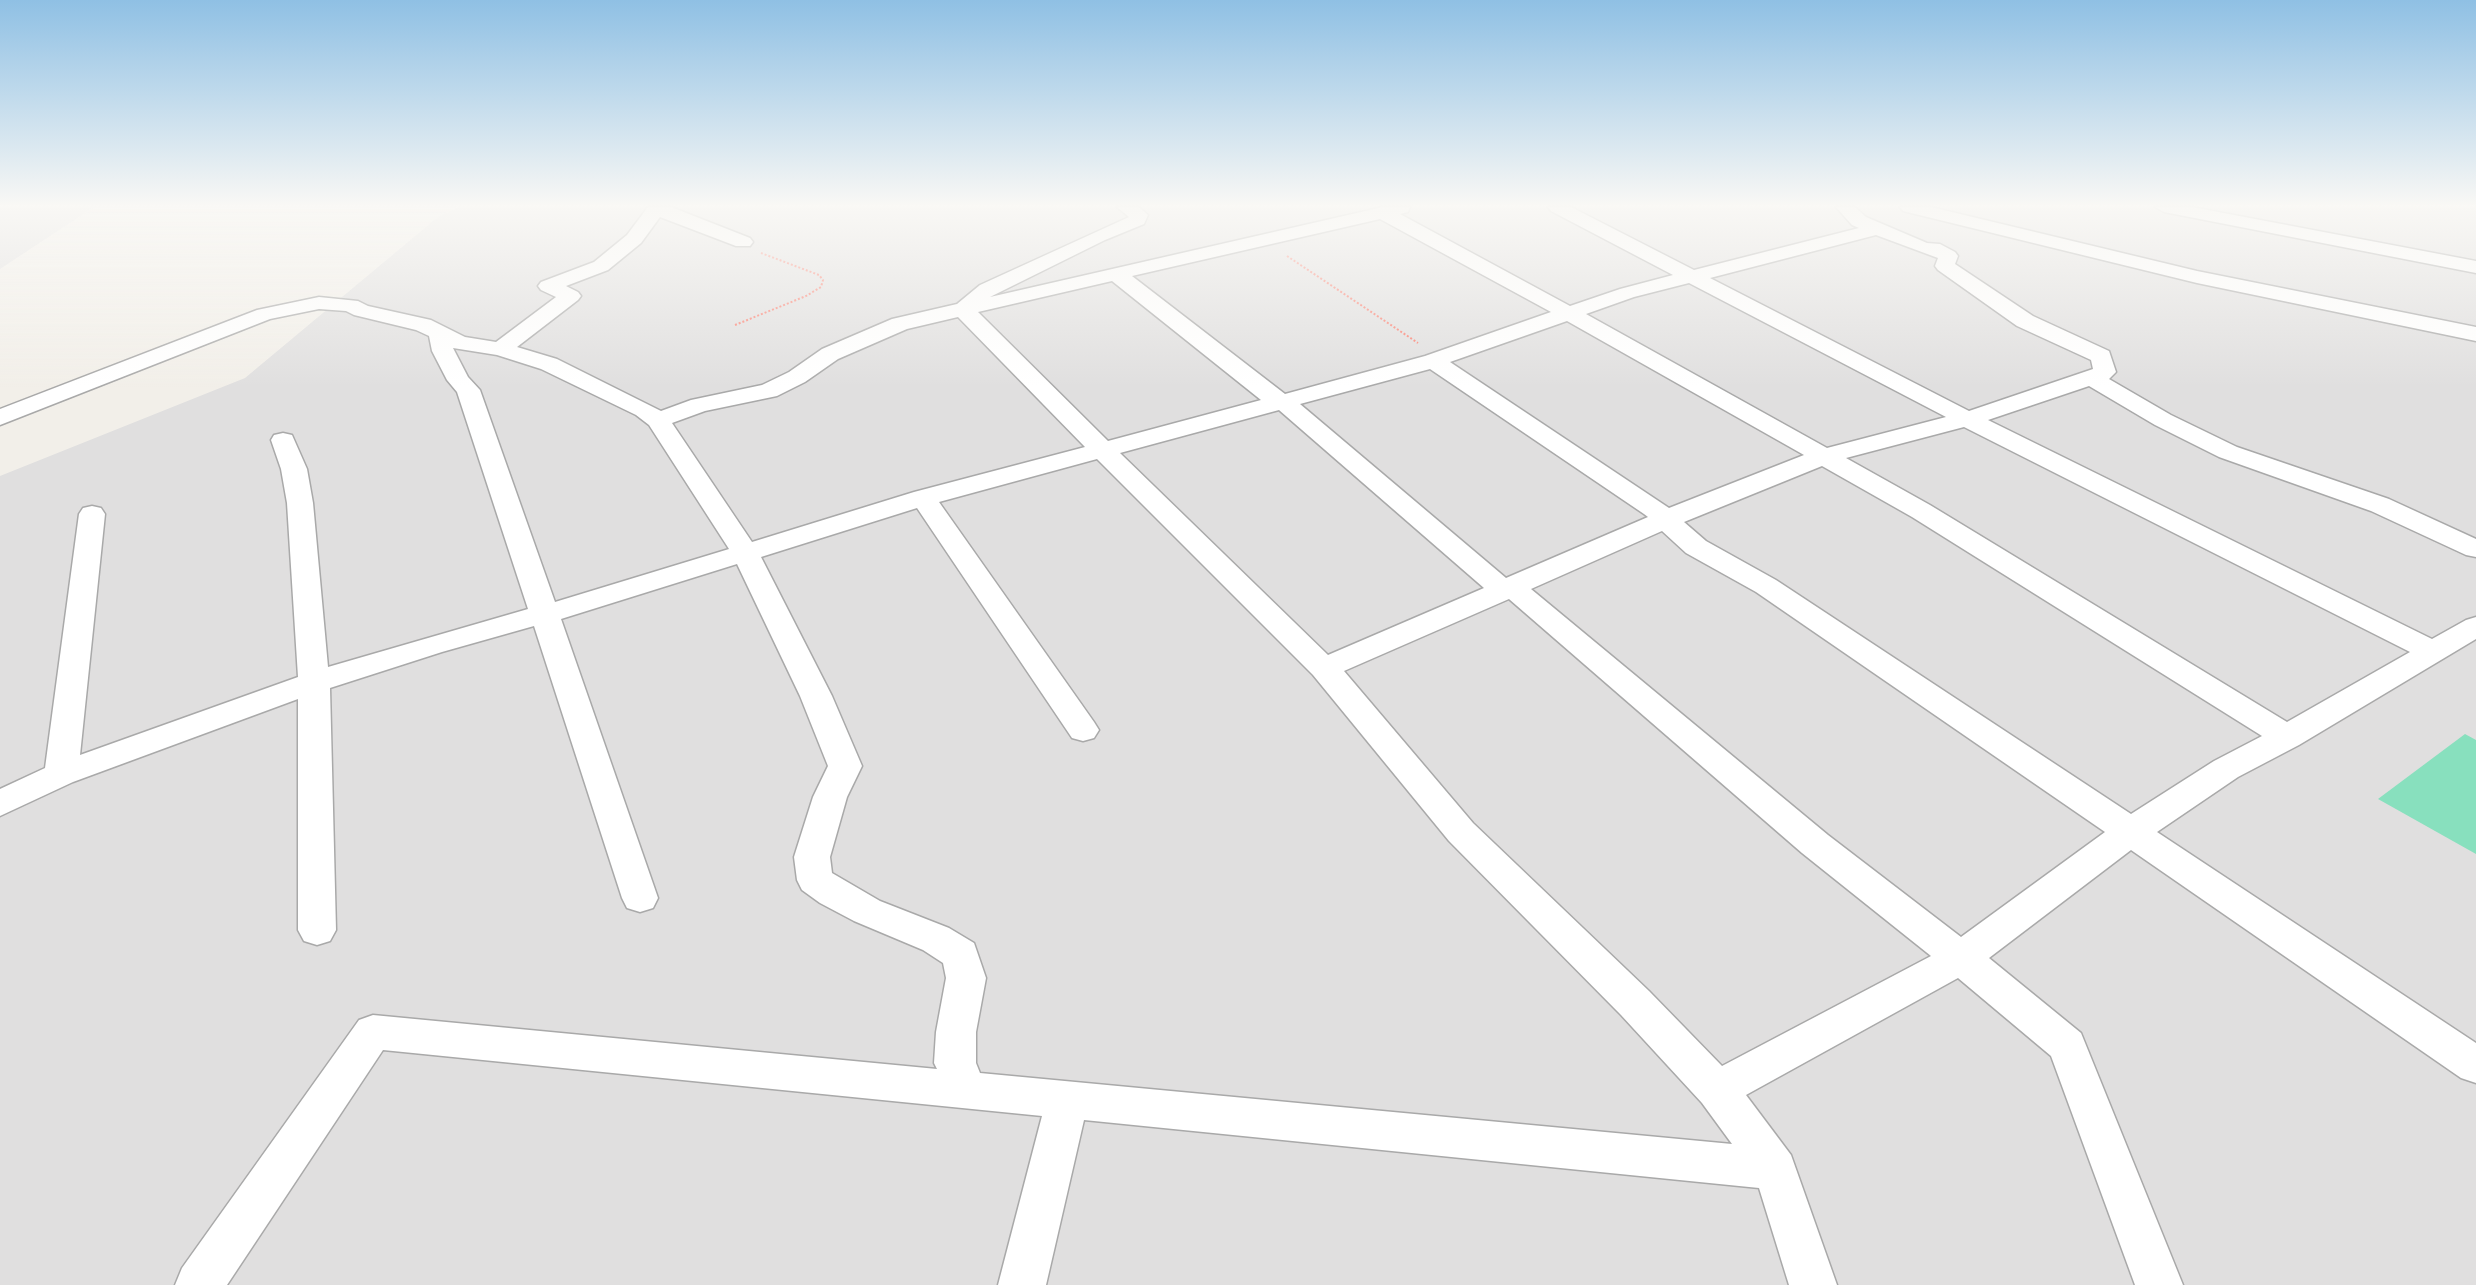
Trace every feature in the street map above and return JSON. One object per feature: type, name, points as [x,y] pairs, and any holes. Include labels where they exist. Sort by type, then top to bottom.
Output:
[{"type":"street","points":[[500,349],[571,296],[548,286],[599,267]]},
{"type":"street","points":[[966,307],[987,290],[1037,267]]},
{"type":"street","points":[[658,420],[699,405],[769,391],[796,377],[830,354],[872,334],[966,307],[1142,267]]},
{"type":"street","points":[[1491,267],[1822,457],[1921,511],[2287,737]]},
{"type":"street","points":[[1672,267],[1967,419],[2434,651]]},
{"type":"street","points":[[0,804],[61,774],[314,682],[431,645],[545,614],[923,498],[1437,360],[1627,293],[1734,267]]},
{"type":"street","points":[[1324,668],[1736,489],[1822,457],[1967,419],[2105,372],[2101,356],[2025,321],[1946,267]]},
{"type":"street","points":[[2156,267],[2476,334]]},
{"type":"street","points":[[1115,273],[1269,395],[1284,402],[1502,589],[1519,593],[1815,844],[1961,958],[2067,1045],[2159,1285]]},
{"type":"street","points":[[0,418],[100,376],[242,322],[300,305],[338,303],[423,326],[440,335],[474,347],[500,349],[549,364],[610,392],[658,420],[745,552],[816,696],[845,766],[830,796],[812,857],[815,880],[833,893],[867,911],[936,939],[960,954],[966,978],[956,1032],[955,1063],[966,1089]]},
{"type":"street","points":[[966,307],[969,318],[1324,668],[1461,832],[1635,1003],[1717,1090],[1774,1169],[1813,1285]]},
{"type":"street","points":[[440,335],[450,365],[458,380],[468,390],[640,898]]},
{"type":"street","points":[[1437,360],[1668,520],[1696,547],[1766,586],[2476,1065]]},
{"type":"street","points":[[2091,378],[2163,420],[2228,452],[2380,505],[2476,549]]},
{"type":"street","points":[[284,440],[294,469],[300,502],[314,682],[317,930]]},
{"type":"street","points":[[923,498],[1083,730]]},
{"type":"street","points":[[61,774],[92,514]]},
{"type":"street","points":[[1717,1090],[1961,958],[2130,832],[2226,770],[2287,737],[2476,626]]},
{"type":"street","points":[[199,1285],[373,1032],[1774,1169]]},
{"type":"street","points":[[1023,1285],[1068,1099]]},
{"type":"path","points":[[735,325],[806,297],[821,287],[823,280],[819,275],[798,267]]},
{"type":"path","points":[[1302,267],[1437,360]]},
{"type":"shaded area","points":[[378,267],[2476,267],[2476,1285],[0,1285],[0,476],[245,378]]},
{"type":"green space","points":[[2465,734],[2476,740],[2476,854],[2378,799]]}]
